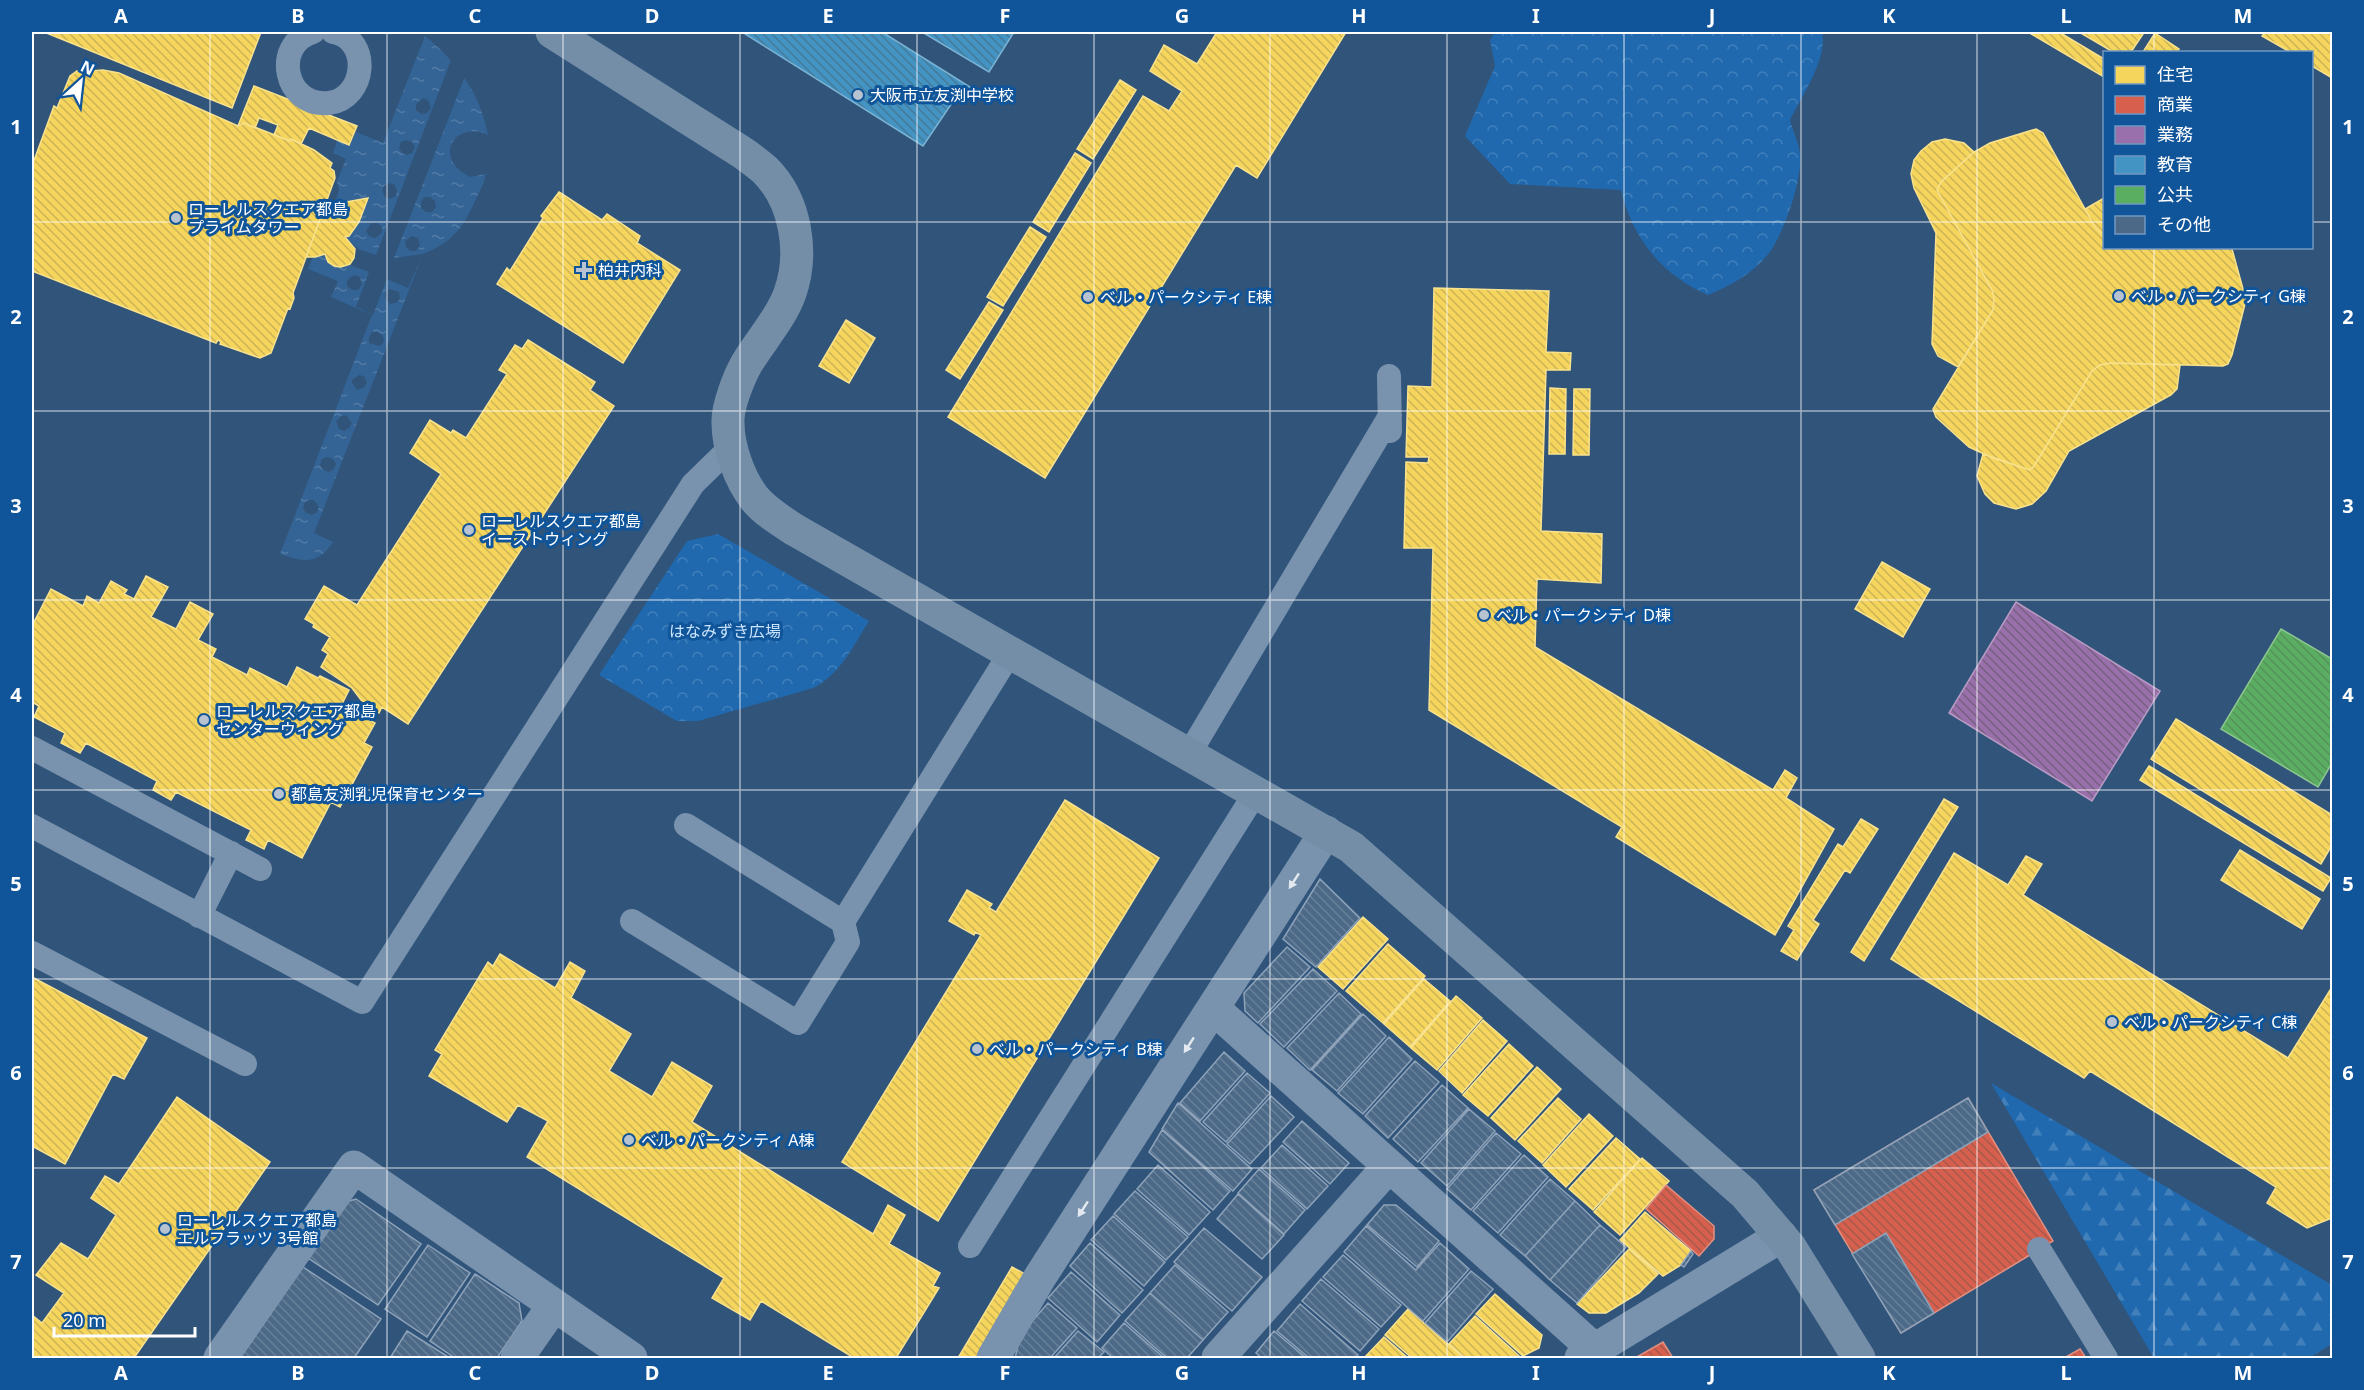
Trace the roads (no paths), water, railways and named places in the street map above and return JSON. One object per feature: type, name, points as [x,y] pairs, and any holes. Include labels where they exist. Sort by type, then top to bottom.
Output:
[{"type":"street","points":[[552,32],[743,153],[766,170],[787,205],[795,231],[798,255],[789,295],[746,365],[735,391],[727,422],[732,446],[746,486],[757,501],[774,516],[804,536],[1351,847],[1745,1194],[1790,1246],[1859,1359]]},
{"type":"street","points":[[993,1359],[1040,1277],[1326,832]]},
{"type":"street","points":[[1213,1008],[1389,1166],[1588,1354],[1781,1236]]},
{"type":"street","points":[[1218,1359],[1389,1166]]},
{"type":"street","points":[[220,1359],[354,1167],[631,1359]]},
{"type":"street","points":[[517,1359],[554,1305]]},
{"type":"lane","points":[[313,32],[304,34],[292,47],[286,65],[290,82],[299,95],[313,102],[329,103],[344,98],[355,87],[360,72],[360,56],[352,42],[337,32]]},
{"type":"lane","points":[[1389,376],[1389,447]]},
{"type":"lane","points":[[1189,754],[1390,416]]},
{"type":"lane","points":[[32,826],[362,1002],[693,484],[732,446]]},
{"type":"lane","points":[[843,922],[1010,652]]},
{"type":"lane","points":[[32,748],[260,869]]},
{"type":"lane","points":[[970,1246],[1256,792]]},
{"type":"lane","points":[[632,921],[798,1023],[848,942],[843,922],[686,825]]},
{"type":"lane","points":[[199,916],[231,853]]},
{"type":"lane","points":[[32,953],[245,1064]]},
{"type":"lane","points":[[2039,1249],[2106,1359]]},
{"type":"water","points":[[425,36],[448,57],[466,80],[479,106],[488,135],[477,131],[466,132],[458,136],[452,142],[450,151],[452,160],[458,169],[470,177],[486,174],[462,226],[447,241],[423,254],[314,533],[333,542],[322,555],[316,558],[296,559],[280,554],[372,315],[331,297],[338,281],[308,269],[339,190],[337,181],[346,159],[333,153],[337,141],[350,145],[356,132],[383,143]],"holes":[[[423,98],[428,100],[431,108],[427,113],[421,114],[416,110],[416,104]],[[406,140],[412,142],[415,147],[412,153],[407,155],[399,148],[401,142]],[[389,183],[395,185],[396,196],[390,199],[385,197],[382,191],[384,186]],[[424,197],[430,197],[435,201],[436,207],[432,212],[426,212],[421,208],[421,202]],[[371,223],[377,223],[382,227],[382,233],[375,238],[369,236],[366,231]],[[412,236],[418,238],[420,246],[416,251],[410,251],[405,241]],[[354,275],[360,277],[362,285],[358,290],[352,290],[347,286],[347,280]],[[389,289],[399,292],[400,299],[390,304],[385,294]],[[372,332],[378,332],[383,336],[384,342],[380,346],[369,343]],[[359,375],[364,376],[367,382],[365,387],[357,390],[352,380]],[[346,415],[352,423],[344,431],[339,429],[336,421]],[[327,457],[333,459],[336,464],[334,469],[329,472],[323,470],[320,465],[322,459]],[[310,500],[314,500],[319,507],[312,515],[306,513],[303,508],[305,502]]]},
{"type":"place","name":"大阪市立友渕中学校","points":[[858,95]]},
{"type":"place","name":"ローレルスクエア都島 プライムタワー","points":[[176,218]]},
{"type":"place","name":"柏井内科","points":[[584,270]]},
{"type":"place","name":"ベル・パークシティ G棟","points":[[2119,296]]},
{"type":"place","name":"ベル・パークシティ E棟","points":[[1088,297]]},
{"type":"place","name":"ローレルスクエア都島 イーストウィング","points":[[469,530]]},
{"type":"place","name":"ベル・パークシティ D棟","points":[[1484,615]]},
{"type":"place","name":"ローレルスクエア都島 センターウィング","points":[[204,720]]},
{"type":"place","name":"都島友渕乳児保育センター","points":[[279,794]]},
{"type":"place","name":"ベル・パークシティ C棟","points":[[2112,1022]]},
{"type":"place","name":"ベル・パークシティ B棟","points":[[977,1049]]},
{"type":"place","name":"ベル・パークシティ A棟","points":[[629,1140]]},
{"type":"place","name":"ローレルスクエア都島 エルフラッツ 3号館","points":[[165,1229]]},
{"type":"park label","name":"はなみずき広場","points":[[725,631]]}]
